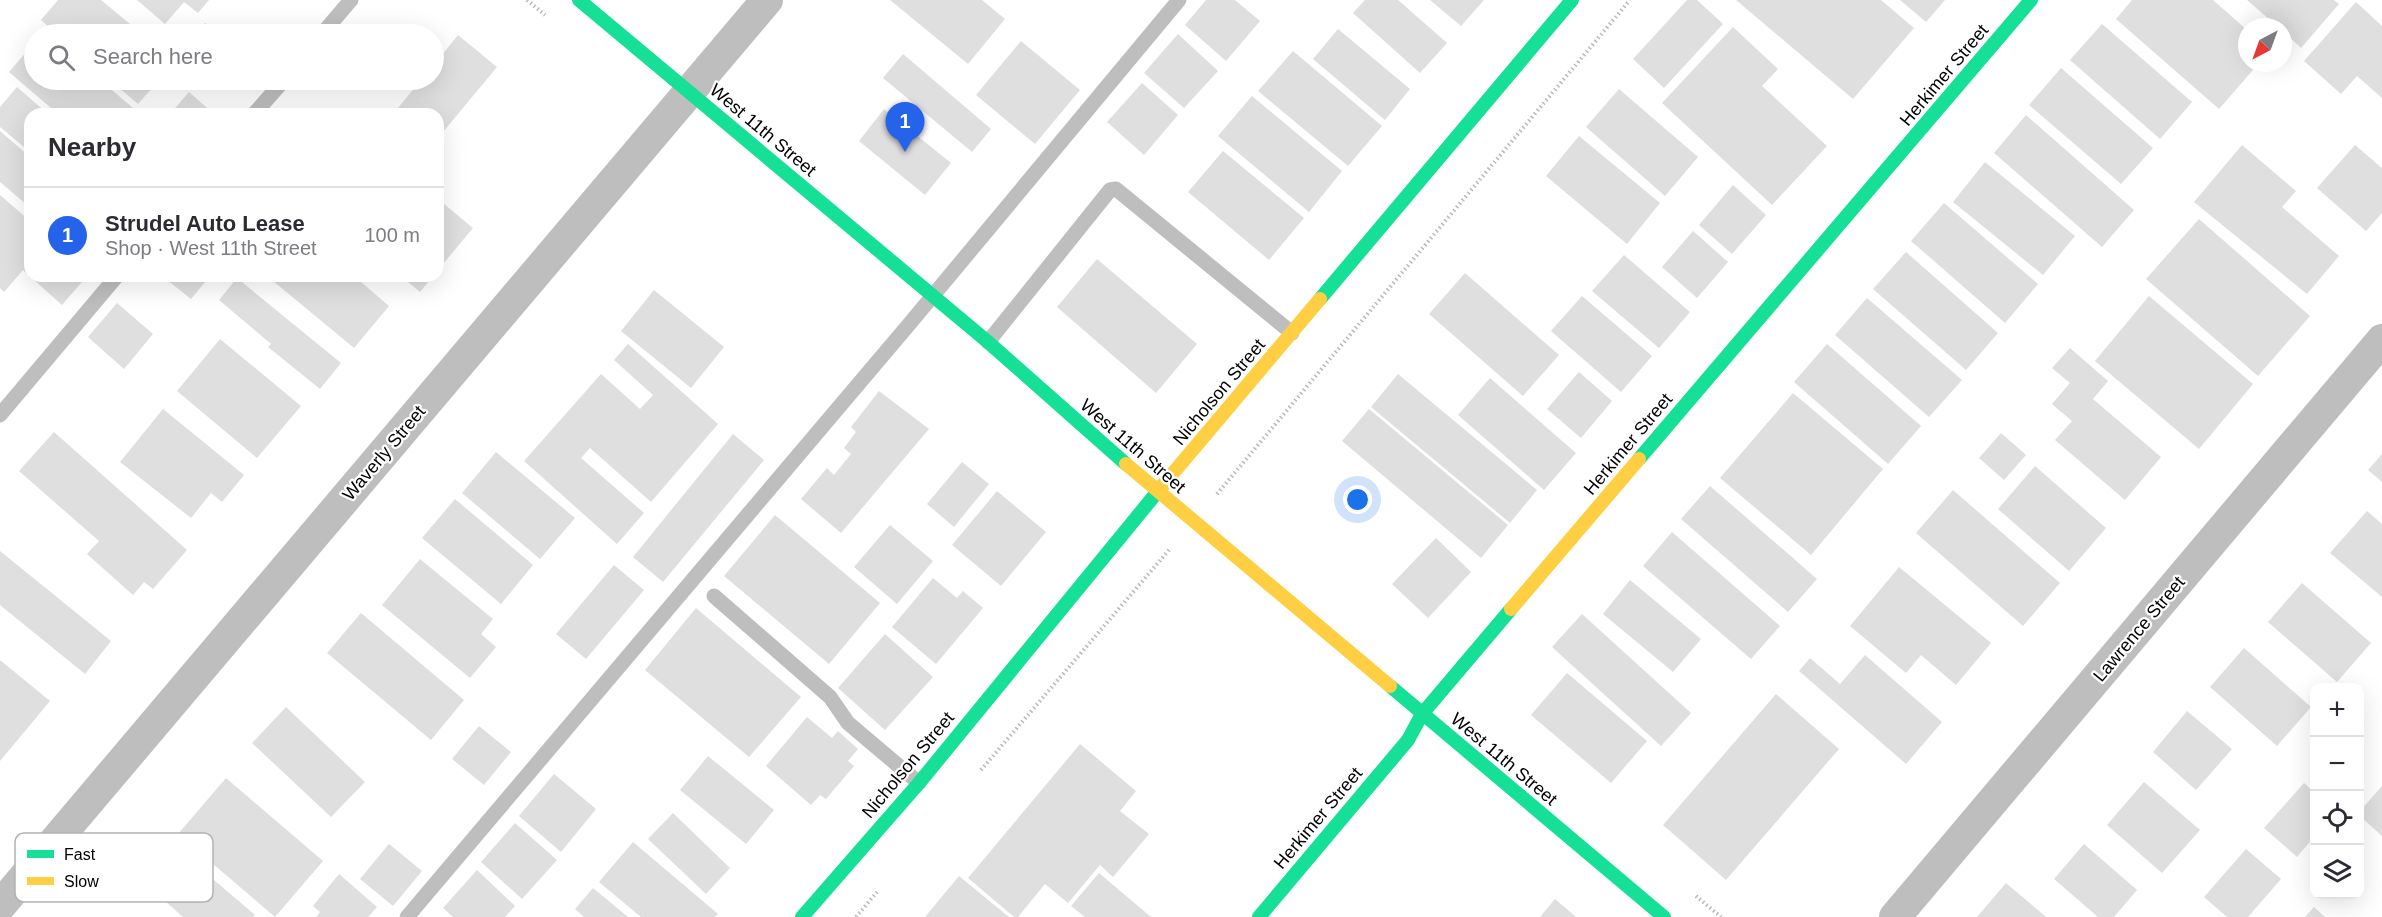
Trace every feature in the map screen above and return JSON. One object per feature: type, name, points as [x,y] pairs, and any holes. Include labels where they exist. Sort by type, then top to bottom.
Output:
[{"type":"street","name":"West 11th Street","points":[[579,0],[988,342],[1158,492],[1664,917]]},
{"type":"street","name":"Waverly Street","points":[[62,833],[767,0]]},
{"type":"street","name":"Nicholson Street","points":[[802,917],[919,783],[1158,492],[1572,0]]},
{"type":"street","name":"Herkimer Street","points":[[1259,917],[1408,740],[1422,714],[2031,0]]},
{"type":"street","name":"Lawrence Street","points":[[1895,917],[2382,340]]},
{"type":"street","name":"Waverly Street","points":[[0,906],[15,888]]},
{"type":"lane","points":[[331,24],[351,0]]},
{"type":"lane","points":[[407,917],[933,297],[1179,0]]},
{"type":"lane","points":[[259,108],[275,90]]},
{"type":"lane","points":[[988,342],[1110,190],[1116,189],[1292,333]]},
{"type":"lane","points":[[0,415],[112,282]]},
{"type":"lane","points":[[714,596],[830,697],[848,723],[919,783]]},
{"type":"path","points":[[1233,474],[1630,0]]},
{"type":"path","points":[[979,773],[1167,552]]},
{"type":"path","points":[[856,917],[879,890]]},
{"type":"building","points":[[58,0],[101,0],[130,24],[46,24],[41,20]]},
{"type":"building","points":[[137,0],[209,0],[198,13],[184,2],[165,24]]},
{"type":"building","points":[[890,0],[982,0],[1005,19],[968,64]]},
{"type":"building","points":[[1206,0],[1235,0],[1260,21],[1226,61],[1185,25]]},
{"type":"building","points":[[1365,0],[1398,0],[1447,43],[1420,73],[1353,13]]},
{"type":"building","points":[[1430,0],[1484,0],[1461,26]]},
{"type":"building","points":[[1687,0],[1697,0],[1723,24],[1664,88],[1633,59]]},
{"type":"building","points":[[1736,0],[1881,0],[1914,28],[1853,99]]},
{"type":"building","points":[[1900,0],[1945,0],[1926,22]]},
{"type":"building","points":[[2132,0],[2213,0],[2238,22],[2238,72],[2251,72],[2219,109],[2116,19]]},
{"type":"building","points":[[2247,0],[2334,0],[2339,4],[2301,48],[2292,40],[2292,18],[2268,18]]},
{"type":"building","points":[[2356,2],[2382,26],[2382,98],[2357,76],[2341,94],[2304,61]]},
{"type":"building","points":[[2102,24],[2192,102],[2160,139],[2070,60]]},
{"type":"building","points":[[1733,27],[1778,69],[1762,86],[1827,146],[1772,205],[1662,103]]},
{"type":"building","points":[[1338,29],[1410,89],[1385,120],[1313,59]]},
{"type":"building","points":[[1178,34],[1218,71],[1184,108],[1144,73]]},
{"type":"building","points":[[458,35],[497,67],[444,131],[444,108],[398,108],[413,90],[444,90],[444,52]]},
{"type":"building","points":[[1021,41],[1080,90],[1035,144],[976,95]]},
{"type":"building","points":[[1293,51],[1382,126],[1348,166],[1258,91]]},
{"type":"building","points":[[903,54],[991,129],[972,152],[883,78]]},
{"type":"building","points":[[24,55],[24,85],[9,72]]},
{"type":"building","points":[[2061,68],[2153,148],[2121,184],[2029,105]]},
{"type":"building","points":[[1142,83],[1178,115],[1144,155],[1107,122]]},
{"type":"building","points":[[17,87],[41,108],[24,108],[24,147],[0,127],[0,107]]},
{"type":"building","points":[[1619,89],[1698,157],[1665,196],[1586,127]]},
{"type":"building","points":[[30,90],[112,90],[133,108],[51,108]]},
{"type":"building","points":[[122,90],[150,90],[138,104]]},
{"type":"building","points":[[189,92],[207,108],[175,108]]},
{"type":"building","points":[[1252,96],[1342,171],[1309,212],[1218,136]]},
{"type":"building","points":[[884,109],[951,163],[925,195],[859,141]]},
{"type":"building","points":[[2026,115],[2134,210],[2102,247],[1994,153]]},
{"type":"building","points":[[0,131],[24,152],[24,202],[0,182]]},
{"type":"building","points":[[1579,136],[1660,203],[1627,244],[1546,176]]},
{"type":"building","points":[[2242,145],[2296,191],[2282,207],[2339,256],[2307,294],[2194,202]]},
{"type":"building","points":[[2355,145],[2382,168],[2382,213],[2366,231],[2317,188]]},
{"type":"building","points":[[1223,151],[1304,218],[1269,260],[1188,192]]},
{"type":"building","points":[[1985,162],[2075,236],[2043,275],[1953,202]]},
{"type":"building","points":[[1733,185],[1766,215],[1732,254],[1699,225]]},
{"type":"building","points":[[0,195],[24,216],[24,271],[4,292],[0,288]]},
{"type":"building","points":[[1944,203],[2038,284],[2005,323],[1911,241]]},
{"type":"building","points":[[444,204],[473,228],[444,263]]},
{"type":"building","points":[[2199,219],[2310,316],[2258,376],[2146,279]]},
{"type":"building","points":[[1693,231],[1728,262],[1697,298],[1662,267]]},
{"type":"building","points":[[1906,252],[1998,333],[1966,370],[1873,289]]},
{"type":"building","points":[[1624,255],[1690,312],[1659,348],[1592,291]]},
{"type":"building","points":[[1097,259],[1197,344],[1156,393],[1057,307]]},
{"type":"building","points":[[1465,273],[1559,355],[1523,396],[1429,314]]},
{"type":"building","points":[[36,282],[82,282],[62,305]]},
{"type":"building","points":[[170,282],[205,282],[191,299]]},
{"type":"building","points":[[234,282],[242,282],[341,363],[320,389],[268,347],[271,344],[219,300]]},
{"type":"building","points":[[274,282],[361,282],[389,306],[354,348]]},
{"type":"building","points":[[408,282],[428,282],[420,292]]},
{"type":"building","points":[[654,290],[724,347],[691,388],[621,331]]},
{"type":"building","points":[[1582,296],[1652,356],[1621,392],[1551,331]]},
{"type":"building","points":[[2149,296],[2253,384],[2199,449],[2095,361]]},
{"type":"building","points":[[1867,298],[1962,380],[1929,417],[1835,335]]},
{"type":"building","points":[[117,303],[153,334],[124,369],[88,337]]},
{"type":"building","points":[[220,339],[301,406],[257,458],[177,391]]},
{"type":"building","points":[[628,344],[718,424],[651,502],[590,448],[581,458],[644,513],[617,544],[524,461],[601,374],[640,409],[653,395],[614,360]]},
{"type":"building","points":[[1827,344],[1921,426],[1888,464],[1794,382]]},
{"type":"building","points":[[2070,348],[2108,381],[2093,399],[2161,457],[2125,500],[2055,440],[2072,421],[2052,404],[2070,383],[2052,368]]},
{"type":"building","points":[[1579,372],[1612,401],[1581,438],[1547,409]]},
{"type":"building","points":[[1398,374],[1537,490],[1510,523],[1371,407]]},
{"type":"building","points":[[1490,378],[1576,453],[1544,490],[1458,415]]},
{"type":"building","points":[[879,391],[929,429],[841,533],[801,499],[827,468],[834,475],[851,454],[844,448],[856,432],[851,427]]},
{"type":"building","points":[[1793,393],[1883,469],[1811,555],[1720,478]]},
{"type":"building","points":[[163,409],[244,475],[222,502],[211,493],[191,518],[120,462]]},
{"type":"building","points":[[1369,409],[1508,525],[1481,558],[1342,441]]},
{"type":"building","points":[[54,432],[187,550],[153,589],[144,582],[133,595],[87,554],[99,541],[19,471]]},
{"type":"building","points":[[2001,433],[2026,455],[2004,480],[1979,458]]},
{"type":"building","points":[[733,434],[764,460],[663,582],[633,557]]},
{"type":"building","points":[[496,452],[575,518],[540,559],[462,493]]},
{"type":"building","points":[[2382,454],[2382,482],[2368,470]]},
{"type":"building","points":[[962,462],[989,484],[954,527],[927,504]]},
{"type":"building","points":[[2035,466],[2106,528],[2069,571],[1998,509]]},
{"type":"building","points":[[1710,486],[1817,579],[1788,612],[1681,519]]},
{"type":"building","points":[[1953,490],[2060,583],[2023,626],[1916,533]]},
{"type":"building","points":[[997,491],[1046,532],[1001,586],[952,545]]},
{"type":"building","points":[[455,499],[533,565],[501,604],[422,538]]},
{"type":"building","points":[[2367,511],[2382,524],[2382,597],[2330,553]]},
{"type":"building","points":[[775,515],[880,603],[829,664],[724,576]]},
{"type":"building","points":[[890,525],[933,561],[897,604],[854,567]]},
{"type":"building","points":[[1672,532],[1780,626],[1751,659],[1643,566]]},
{"type":"building","points":[[1436,538],[1471,572],[1428,618],[1392,584]]},
{"type":"building","points":[[0,551],[111,641],[85,674],[0,605]]},
{"type":"building","points":[[420,559],[493,619],[481,634],[496,647],[470,678],[382,605]]},
{"type":"building","points":[[614,565],[644,590],[586,659],[556,634]]},
{"type":"building","points":[[1899,567],[1991,643],[1956,685],[1921,655],[1906,673],[1850,626]]},
{"type":"building","points":[[933,578],[957,598],[963,591],[983,608],[936,664],[892,627]]},
{"type":"building","points":[[1630,580],[1701,639],[1673,672],[1603,614]]},
{"type":"building","points":[[2302,583],[2371,643],[2337,682],[2268,622]]},
{"type":"building","points":[[696,608],[801,697],[749,757],[645,670]]},
{"type":"building","points":[[361,613],[464,700],[431,740],[327,653]]},
{"type":"building","points":[[1582,614],[1691,713],[1661,746],[1552,647]]},
{"type":"building","points":[[885,634],[933,677],[885,730],[838,688]]},
{"type":"building","points":[[2244,648],[2310,708],[2277,746],[2210,687]]},
{"type":"building","points":[[1865,655],[1942,722],[1906,764],[1799,671],[1810,658],[1840,684]]},
{"type":"building","points":[[0,660],[50,701],[0,761]]},
{"type":"building","points":[[1567,673],[1647,741],[1611,783],[1531,715]]},
{"type":"building","points":[[1776,694],[1839,749],[1726,880],[1663,825]]},
{"type":"building","points":[[286,707],[365,782],[331,817],[252,743]]},
{"type":"building","points":[[2187,711],[2232,749],[2196,790],[2153,752]]},
{"type":"building","points":[[807,717],[832,738],[838,731],[858,749],[848,761],[854,766],[826,799],[820,795],[811,805],[766,766]]},
{"type":"building","points":[[479,726],[511,752],[484,785],[452,759]]},
{"type":"building","points":[[1080,744],[1136,791],[1120,811],[1149,834],[1113,877],[1100,865],[1068,903],[1045,884],[1018,917],[1014,917],[968,878]]},
{"type":"building","points":[[708,756],[774,810],[746,844],[680,790]]},
{"type":"building","points":[[554,774],[596,809],[561,852],[519,816]]},
{"type":"building","points":[[226,778],[323,861],[275,917],[213,864],[213,833],[179,833]]},
{"type":"building","points":[[2144,782],[2200,830],[2162,873],[2107,825]]},
{"type":"building","points":[[2304,783],[2310,788],[2310,842],[2297,857],[2264,828]]},
{"type":"building","points":[[2382,786],[2382,836],[2364,820],[2364,806]]},
{"type":"building","points":[[673,813],[730,868],[706,894],[648,839]]},
{"type":"building","points":[[515,823],[557,860],[522,899],[481,862]]},
{"type":"building","points":[[633,842],[718,914],[715,917],[641,917],[599,882]]},
{"type":"building","points":[[389,844],[422,871],[393,906],[360,879]]},
{"type":"building","points":[[2084,844],[2137,890],[2114,917],[2098,917],[2054,879]]},
{"type":"building","points":[[2246,849],[2281,879],[2248,917],[2227,917],[2204,897]]},
{"type":"building","points":[[477,870],[515,906],[505,917],[453,917],[443,908]]},
{"type":"building","points":[[1099,873],[1151,917],[1085,917],[1071,906]]},
{"type":"building","points":[[339,874],[377,907],[368,917],[316,917],[320,912],[313,906]]},
{"type":"building","points":[[959,876],[1009,917],[925,917]]},
{"type":"building","points":[[213,879],[255,915],[253,917],[183,917],[166,902],[213,902]]},
{"type":"building","points":[[2006,883],[2046,917],[1977,917]]},
{"type":"building","points":[[593,888],[628,917],[584,917],[575,909]]},
{"type":"building","points":[[1555,899],[1576,917],[1540,917]]},
{"type":"building","points":[[2314,907],[2325,917],[2305,917]]},
{"type":"traffic: fast","points":[[579,0],[988,342],[1126,464]]},
{"type":"traffic: fast","points":[[1320,299],[1572,0]]},
{"type":"traffic: fast","points":[[1639,459],[2031,0]]},
{"type":"traffic: fast","points":[[802,917],[919,783],[1163,485]]},
{"type":"traffic: fast","points":[[1259,917],[1408,740],[1422,714],[1511,609]]},
{"type":"traffic: fast","points":[[1390,686],[1664,917]]},
{"type":"traffic: slow","points":[[1163,485],[1320,299]]},
{"type":"traffic: slow","points":[[1511,609],[1639,459]]},
{"type":"traffic: slow","points":[[1126,464],[1390,686]]},
{"type":"place","name":"Strudel Auto Lease","points":[[905,152]]}]
